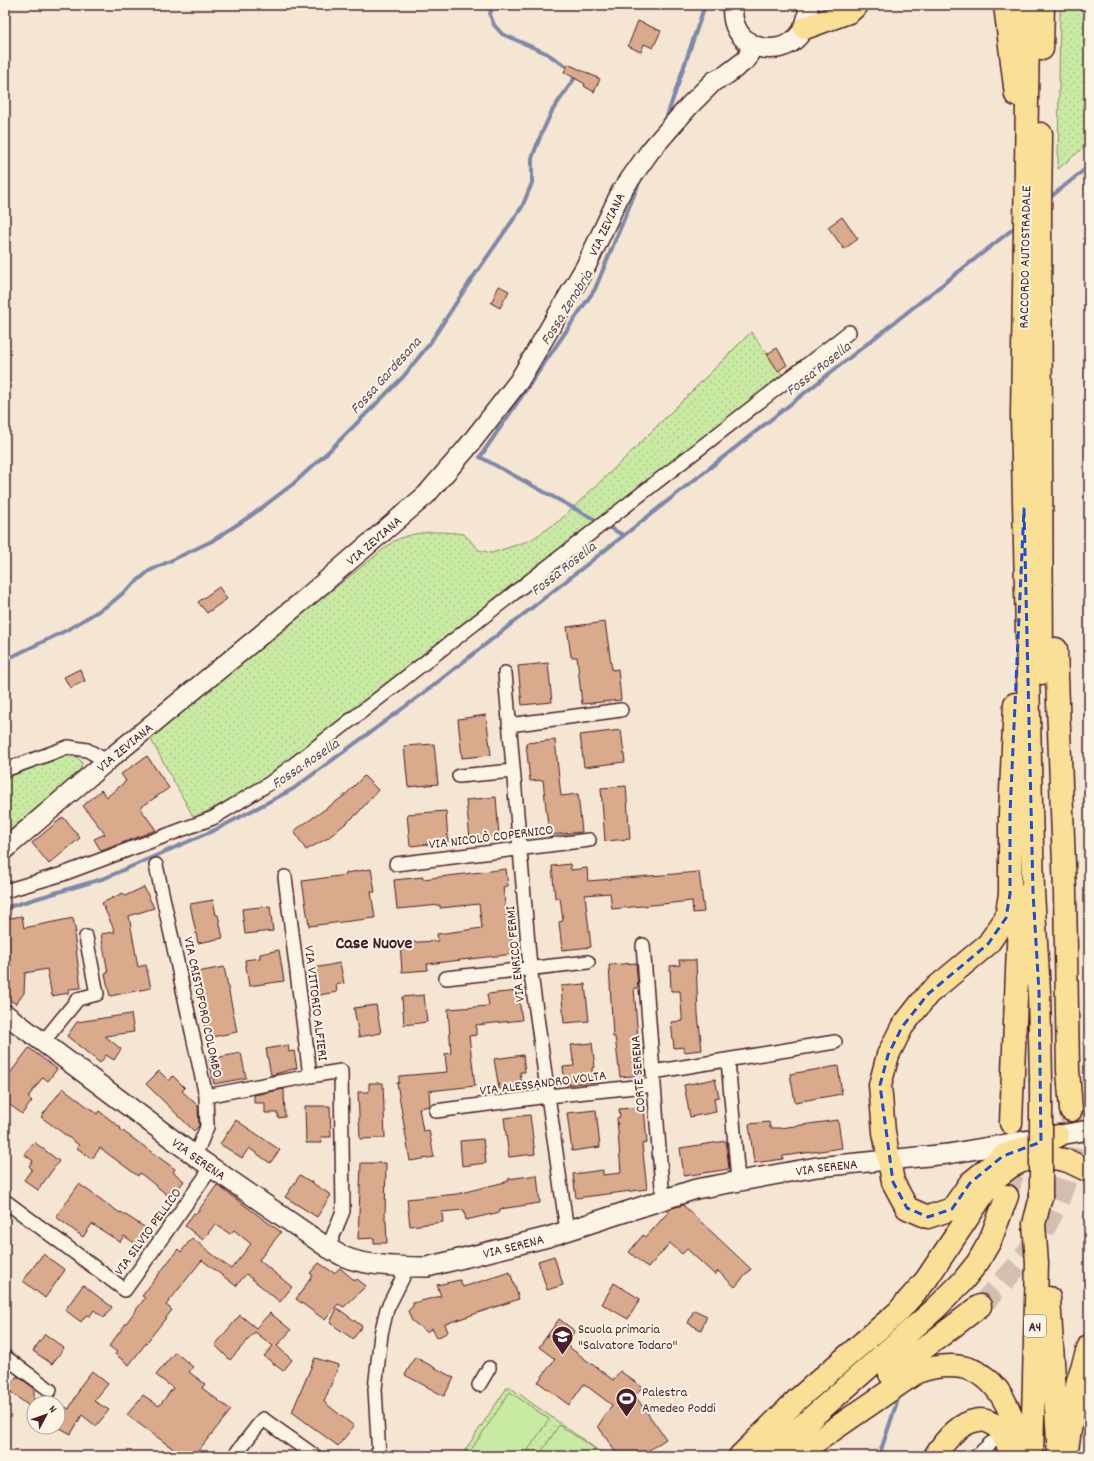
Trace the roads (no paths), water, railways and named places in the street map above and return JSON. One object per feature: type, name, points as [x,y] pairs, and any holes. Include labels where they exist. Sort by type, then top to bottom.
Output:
[{"type":"highway","points":[[803,30],[849,12],[857,5]]},
{"type":"highway","points":[[1005,5],[1025,164]]},
{"type":"highway","name":"RACCORDO AUTOSTRADALE","points":[[1026,5],[1028,36],[1025,164],[1032,213]]},
{"type":"highway","name":"RACCORDO AUTOSTRADALE","points":[[1033,507],[1022,415],[1042,49],[1043,5]]},
{"type":"highway","points":[[1042,49],[1046,5]]},
{"type":"highway","points":[[1033,507],[1050,544],[1065,892],[1068,1070],[1071,1110]]},
{"type":"highway","points":[[1011,1123],[1020,915],[1018,663],[1033,507]]},
{"type":"highway","points":[[1033,507],[1010,813],[1010,894],[1006,918],[988,944],[928,994],[902,1026],[888,1055],[880,1085],[884,1132],[893,1182],[907,1208],[928,1217],[952,1209],[970,1183],[1003,1156],[1058,1136]]},
{"type":"highway","name":"A4","points":[[1033,507],[1033,892],[1039,992],[1041,1197],[1047,1261],[1059,1456]]},
{"type":"highway","points":[[740,1456],[799,1398],[898,1312],[926,1280],[977,1202],[999,1176],[1010,1167],[1022,1161],[1050,1157],[1068,1161],[1089,1171]]},
{"type":"highway","points":[[768,1456],[935,1309],[962,1282],[978,1262],[990,1241],[1007,1196]]},
{"type":"highway","name":"A4","points":[[1032,1456],[1037,1263],[1034,1224],[1041,1197]]},
{"type":"highway","points":[[780,1456],[980,1306]]},
{"type":"highway","points":[[1066,1456],[1078,1380],[1089,1346]]},
{"type":"highway","points":[[795,1456],[917,1372],[933,1366],[948,1365],[973,1371],[988,1380],[1001,1392],[1017,1430],[1020,1456]]},
{"type":"highway","points":[[935,1456],[952,1434],[972,1420],[985,1420],[994,1425],[1006,1441],[1011,1456]]},
{"type":"street","points":[[733,5],[732,14],[735,26],[742,36],[749,42],[763,49],[776,49],[788,45],[803,30]]},
{"type":"street","points":[[714,81],[734,74],[755,61],[789,50],[798,40],[803,30],[808,16],[808,5]]},
{"type":"street","points":[[714,81],[726,75],[747,60],[750,50],[749,42]]},
{"type":"street","name":"VIA ZEVIANA","points":[[5,849],[107,761],[300,603],[426,495],[466,450],[519,381],[586,266],[621,192],[655,144],[714,81]]},
{"type":"street","points":[[5,891],[63,874],[213,818],[263,787],[849,332]]},
{"type":"street","name":"VIA ENRICO FERMI","points":[[505,673],[530,967],[567,1231]]},
{"type":"street","points":[[509,725],[621,710]]},
{"type":"street","points":[[5,770],[68,747],[87,750],[107,761]]},
{"type":"street","points":[[459,776],[513,771]]},
{"type":"street","name":"VIA NICOLÒ COPERNICO","points":[[396,864],[590,840]]},
{"type":"street","name":"VIA CRISTOFORO COLOMBO","points":[[156,865],[206,1096],[207,1127],[195,1156]]},
{"type":"street","name":"VIA VITTORIO ALFIERI","points":[[206,1096],[310,1076],[285,877]]},
{"type":"street","points":[[43,1042],[78,999],[97,994],[86,938]]},
{"type":"street","name":"CORTE SERENA","points":[[644,945],[662,1200]]},
{"type":"street","points":[[446,978],[530,967],[588,962]]},
{"type":"street","name":"VIA SERENA","points":[[5,1014],[195,1156],[328,1248],[345,1257],[358,1261],[408,1267],[427,1267],[567,1231],[696,1189],[817,1167],[948,1154],[1089,1130]]},
{"type":"street","name":"VIA ALESSANDRO VOLTA","points":[[436,1111],[548,1096],[654,1079],[728,1060],[835,1042]]},
{"type":"street","points":[[728,1060],[738,1181]]},
{"type":"street","points":[[310,1076],[341,1071],[343,1212],[328,1248]]},
{"type":"street","name":"VIA SILVIO PELLICO","points":[[5,1201],[125,1290],[212,1167]]},
{"type":"street","points":[[379,1456],[375,1389],[381,1334],[387,1309],[408,1267]]},
{"type":"street","points":[[5,1357],[50,1390]]},
{"type":"street","points":[[479,1385],[489,1368]]},
{"type":"street","points":[[234,1456],[263,1419],[315,1456]]},
{"type":"street","points":[[977,1456],[991,1443]]},
{"type":"waterway","name":"Fossa Gardesana","points":[[492,5],[490,15],[494,25],[502,34],[546,53],[570,69]]},
{"type":"waterway","name":"Fossa Zenobria","points":[[665,122],[705,5]]},
{"type":"waterway","name":"Fossa Gardesana","points":[[5,660],[67,630],[110,604],[149,571],[212,541],[252,515],[293,484],[329,451],[403,377],[430,343],[469,283],[522,207],[532,183],[532,158],[540,137],[552,111],[574,79],[576,73]]},
{"type":"waterway","name":"Fossa Rosella","points":[[1047,200],[1089,166]]},
{"type":"waterway","name":"Fossa Zenobria","points":[[623,535],[480,457],[595,289],[641,178]]},
{"type":"waterway","name":"Fossa Rosella","points":[[5,908],[105,878],[217,829],[293,789],[425,692],[1018,225]]},
{"type":"waterway","points":[[879,1456],[899,1396]]},
{"type":"tunnel","points":[[980,1306],[1026,1255],[1050,1218],[1059,1198],[1071,1153],[1071,1110]]},
{"type":"tunnel","points":[[1007,1196],[1013,1173],[1014,1150]]},
{"type":"place","name":"Scuola primaria \"Salvatore Todaro\"","points":[[563,1356]]},
{"type":"place","name":"Palestra Amedeo Poddi","points":[[627,1418]]},
{"type":"district","name":"Case Nuove","points":[[374,942]]}]
